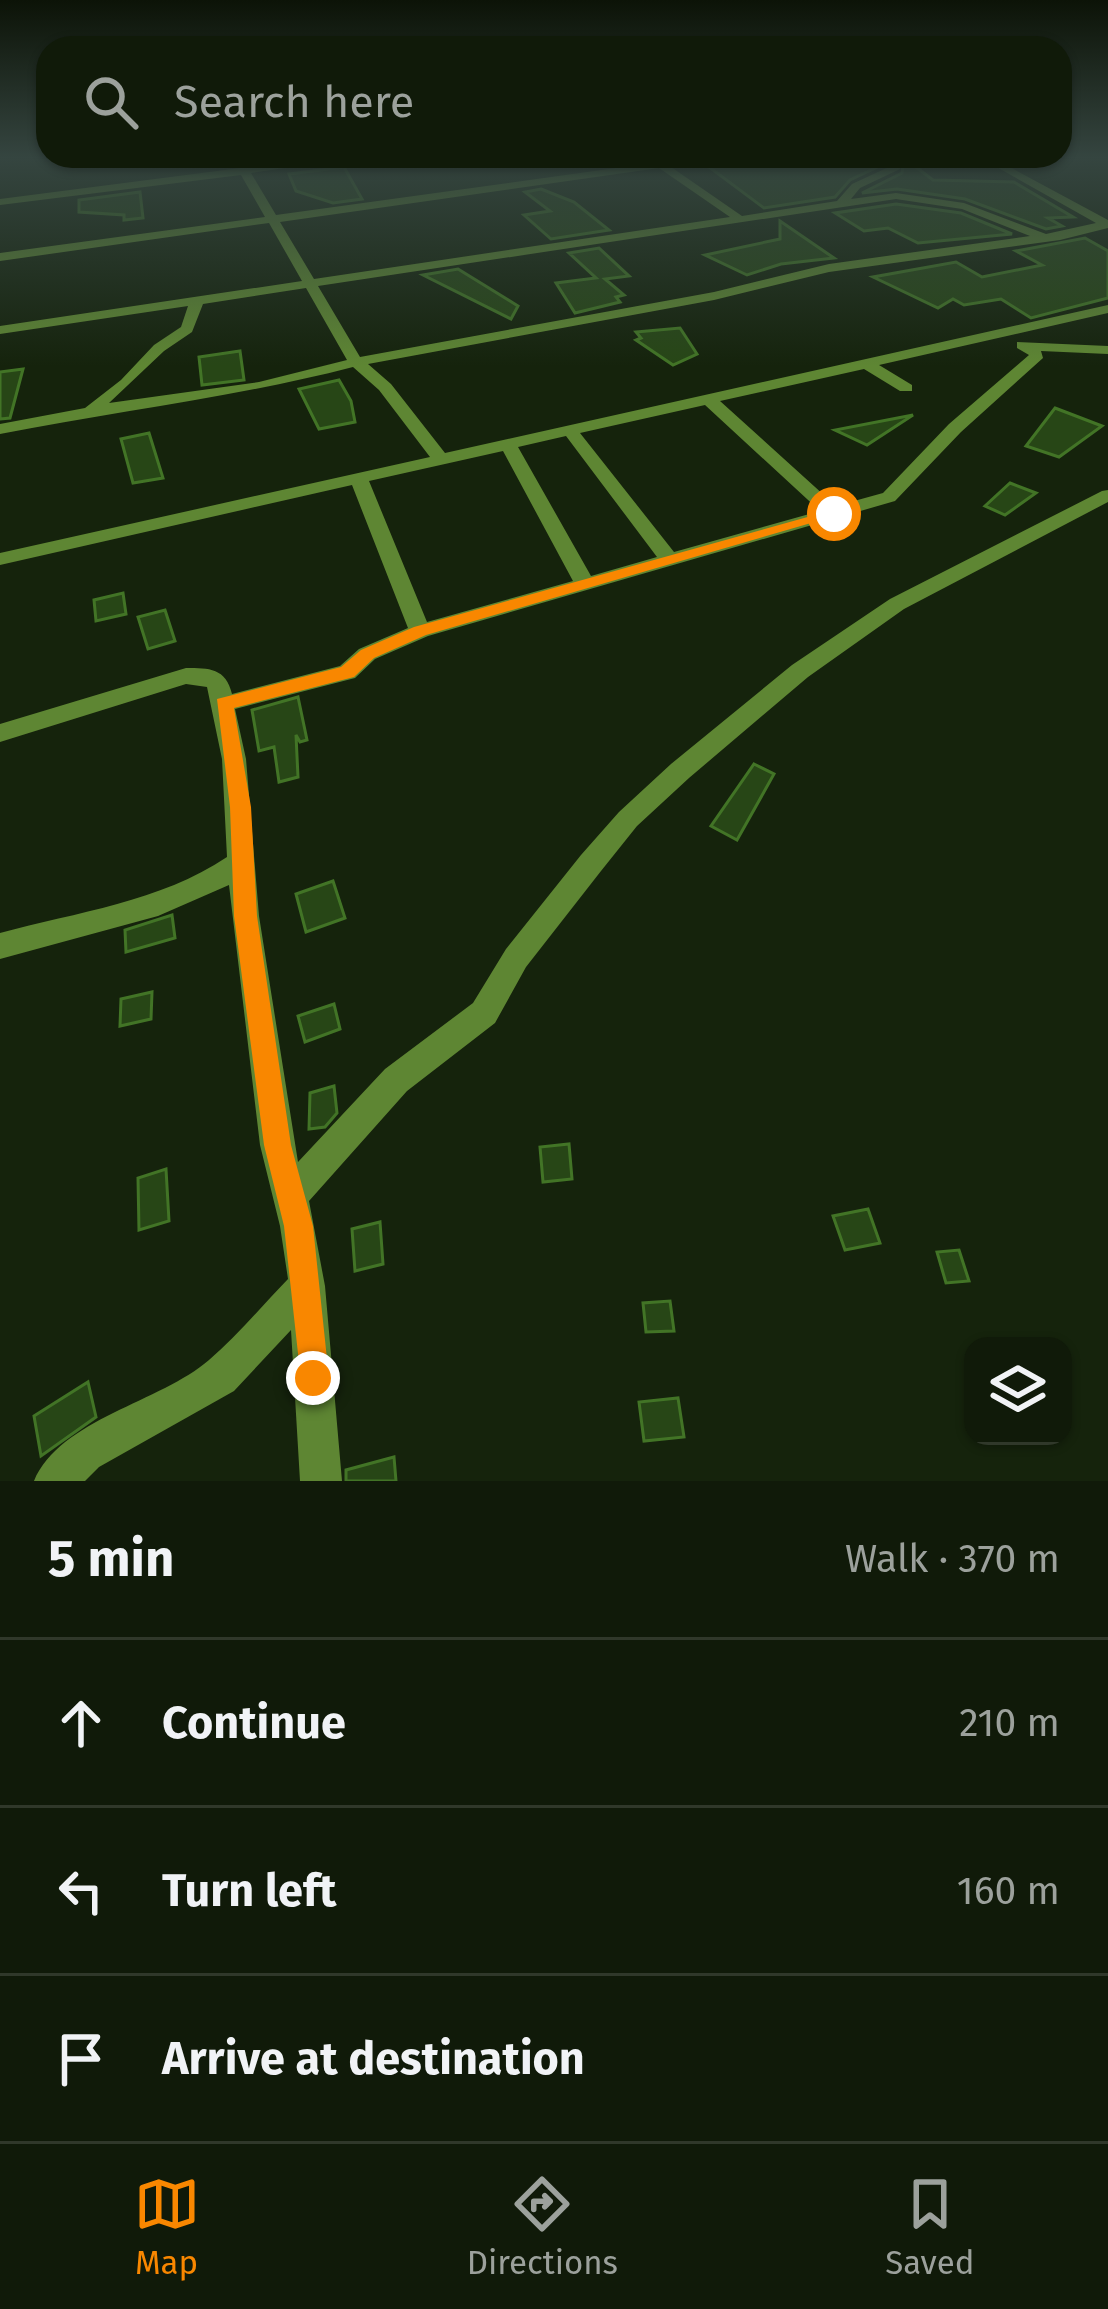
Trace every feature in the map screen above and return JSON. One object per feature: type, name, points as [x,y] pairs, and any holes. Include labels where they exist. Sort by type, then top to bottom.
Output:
[{"type":"street","points":[[0,257],[222,227]]},
{"type":"street","points":[[279,227],[356,362],[385,387],[441,459]]},
{"type":"street","points":[[0,330],[680,227]]},
{"type":"street","points":[[1017,227],[1045,238]]},
{"type":"street","points":[[0,429],[146,401],[259,387],[356,362],[714,296],[842,266],[1099,227]]},
{"type":"street","points":[[86,415],[127,383],[159,348],[187,329],[197,300]]},
{"type":"street","points":[[0,559],[1108,309]]},
{"type":"street","points":[[978,338],[1108,350]]},
{"type":"street","points":[[224,704],[347,672],[367,654],[420,631],[889,497],[955,428],[1038,355],[1026,346]]},
{"type":"street","points":[[868,365],[906,388]]},
{"type":"street","points":[[711,402],[834,514]]},
{"type":"street","points":[[570,431],[668,559]]},
{"type":"street","points":[[508,445],[584,582]]},
{"type":"street","points":[[359,479],[420,631]]},
{"type":"street","points":[[290,1196],[396,1080],[484,1013],[516,958],[591,863],[628,819],[680,771],[800,671],[897,604],[1108,495]]},
{"type":"street","points":[[0,733],[186,676],[209,676],[218,683],[240,807],[239,863],[277,1145],[307,1286],[321,1481]]},
{"type":"street","points":[[0,946],[187,895],[218,881],[239,863]]},
{"type":"street","points":[[56,1481],[85,1453],[220,1377],[307,1286]]},
{"type":"building","points":[[538,227],[609,230],[551,239]]},
{"type":"building","points":[[780,227],[789,227],[834,258],[781,264],[747,275],[705,255],[780,239]]},
{"type":"building","points":[[858,227],[995,227],[1012,234],[918,243],[888,228],[864,231]]},
{"type":"building","points":[[1085,238],[1108,251],[1108,298],[1031,318],[1001,299],[964,305],[953,299],[938,308],[873,277],[956,262],[982,277],[1042,265],[1016,251]]},
{"type":"building","points":[[599,248],[629,276],[605,279],[624,295],[616,297],[620,302],[575,313],[556,283],[596,278],[569,253]]},
{"type":"building","points":[[458,269],[518,306],[511,319],[423,275]]},
{"type":"building","points":[[680,328],[697,354],[673,365],[636,340],[641,338],[636,332]]},
{"type":"building","points":[[240,351],[244,380],[202,385],[199,357]]},
{"type":"building","points":[[23,369],[10,418],[0,419],[0,372]]},
{"type":"building","points":[[339,380],[351,401],[355,422],[319,429],[299,389]]},
{"type":"building","points":[[1055,408],[1102,426],[1059,457],[1026,446]]},
{"type":"building","points":[[913,415],[867,445],[835,430]]},
{"type":"building","points":[[149,433],[163,478],[133,483],[121,439]]},
{"type":"building","points":[[1010,483],[1036,493],[1005,515],[985,506]]},
{"type":"building","points":[[123,593],[126,614],[96,621],[94,600]]},
{"type":"building","points":[[165,610],[175,641],[148,649],[138,617]]},
{"type":"building","points":[[298,697],[307,740],[300,742],[296,735],[298,777],[279,782],[274,747],[259,751],[252,710]]},
{"type":"building","points":[[754,764],[774,774],[737,840],[711,826]]},
{"type":"building","points":[[333,881],[345,918],[306,932],[296,894]]},
{"type":"building","points":[[172,915],[175,938],[126,952],[125,930]]},
{"type":"building","points":[[152,992],[151,1019],[120,1026],[121,999]]},
{"type":"building","points":[[334,1004],[340,1029],[305,1042],[298,1016]]},
{"type":"building","points":[[334,1086],[337,1113],[325,1127],[309,1129],[310,1093]]},
{"type":"building","points":[[569,1144],[572,1179],[543,1182],[540,1147]]},
{"type":"building","points":[[166,1169],[169,1221],[139,1230],[138,1178]]},
{"type":"building","points":[[868,1209],[880,1243],[845,1250],[833,1216]]},
{"type":"building","points":[[380,1222],[383,1264],[355,1271],[352,1229]]},
{"type":"building","points":[[959,1250],[969,1281],[946,1283],[937,1252]]},
{"type":"building","points":[[670,1301],[674,1331],[646,1332],[643,1303]]},
{"type":"building","points":[[88,1382],[96,1417],[41,1456],[34,1416]]},
{"type":"building","points":[[678,1398],[684,1437],[644,1441],[639,1402]]},
{"type":"building","points":[[394,1457],[396,1481],[346,1481],[346,1470]]},
{"type":"route","points":[[313,1378],[307,1286],[298,1226],[277,1145],[245,916],[240,807],[224,704],[330,679],[347,672],[367,654],[420,631],[834,514]]}]
